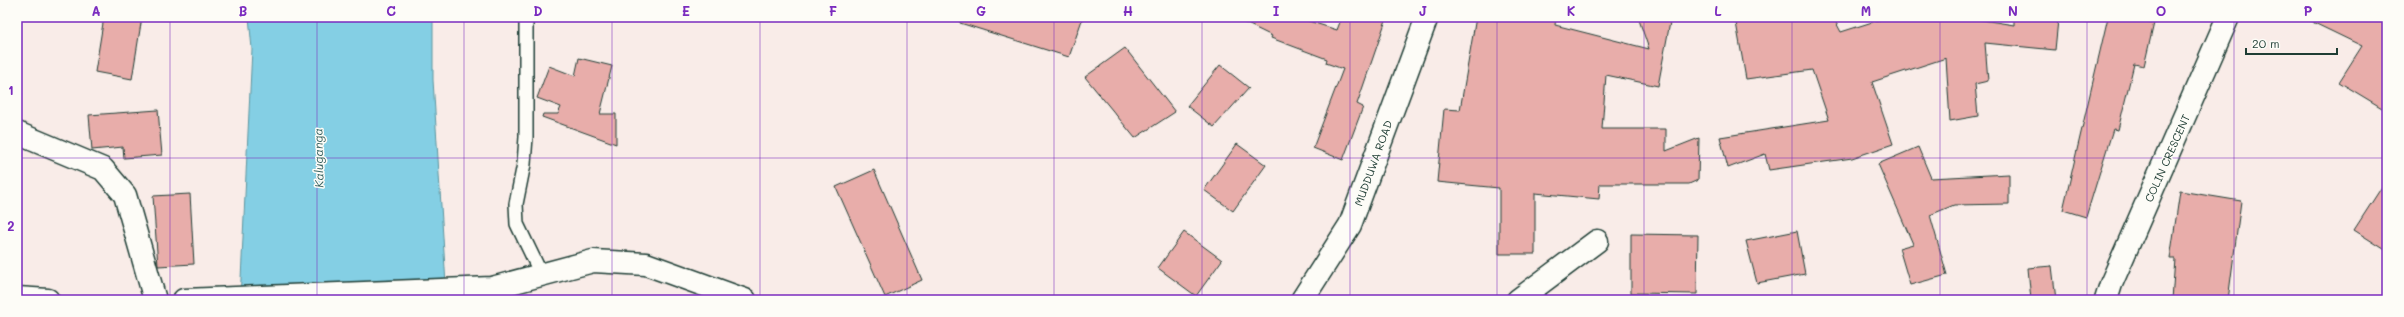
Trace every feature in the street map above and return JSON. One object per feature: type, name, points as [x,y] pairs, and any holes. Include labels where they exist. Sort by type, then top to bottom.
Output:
[{"type":"street","name":"MUDDUWA ROAD","points":[[1302,300],[1350,225],[1427,17]]},
{"type":"street","name":"COLIN CRESCENT","points":[[2106,300],[2111,284],[2228,17]]},
{"type":"street","points":[[17,133],[103,169],[124,195],[155,300]]},
{"type":"street","points":[[1518,300],[1597,241]]},
{"type":"street","points":[[184,300],[492,288],[542,276],[593,261],[646,264],[745,300]]},
{"type":"street","points":[[17,298],[48,300]]},
{"type":"lane","points":[[526,17],[526,137],[524,164],[516,204],[517,224],[542,276]]},
{"type":"water","name":"Kaluganga","points":[[249,17],[433,17],[433,80],[447,300],[240,300],[252,49]]},
{"type":"building","points":[[104,17],[142,17],[132,79],[95,72]]},
{"type":"building","points":[[960,17],[1083,17],[1069,57],[960,23]]},
{"type":"building","points":[[1233,17],[1296,17],[1337,30],[1342,17],[1387,17],[1357,104],[1363,107],[1343,160],[1313,148],[1343,69],[1326,63],[1327,59],[1271,38],[1272,36]]},
{"type":"building","points":[[1476,17],[1556,17],[1555,25],[1649,49],[1638,17],[1671,17],[1658,86],[1606,75],[1602,129],[1666,129],[1666,151],[1699,138],[1698,180],[1689,184],[1600,184],[1599,199],[1535,193],[1535,254],[1499,254],[1499,188],[1437,182],[1444,109],[1460,110]]},
{"type":"building","points":[[1735,17],[1833,17],[1841,32],[1888,17],[1964,17],[2014,25],[2014,17],[2058,20],[2055,50],[1985,43],[1988,81],[1975,84],[1978,116],[1950,121],[1946,58],[1872,82],[1893,144],[1852,158],[1769,170],[1765,154],[1728,168],[1720,137],[1829,120],[1812,70],[1746,79]]},
{"type":"building","points":[[2108,17],[2130,17],[2154,23],[2144,66],[2134,64],[2118,130],[2113,129],[2086,217],[2063,210]]},
{"type":"building","points":[[2302,17],[2387,17],[2387,111],[2339,82],[2362,46]]},
{"type":"building","points":[[1125,48],[1175,112],[1135,138],[1085,77]]},
{"type":"building","points":[[579,58],[612,66],[600,114],[616,114],[616,144],[542,117],[543,114],[558,114],[561,107],[537,98],[549,66],[575,76]]},
{"type":"building","points":[[1220,65],[1249,88],[1214,127],[1187,106]]},
{"type":"building","points":[[158,110],[162,155],[124,158],[123,147],[92,150],[89,115]]},
{"type":"building","points":[[1237,144],[1266,165],[1233,211],[1204,190]]},
{"type":"building","points":[[1918,147],[1931,178],[2009,174],[2009,204],[1954,205],[1930,215],[1947,275],[1910,285],[1899,248],[1913,244],[1878,164]]},
{"type":"building","points":[[874,170],[922,280],[885,297],[836,187]]},
{"type":"building","points":[[2387,179],[2387,251],[2354,230]]},
{"type":"building","points":[[2180,191],[2241,201],[2228,300],[2172,300],[2175,259],[2170,259]]},
{"type":"building","points":[[190,194],[194,264],[158,266],[153,196]]},
{"type":"building","points":[[1797,231],[1805,274],[1757,283],[1746,241]]},
{"type":"building","points":[[1184,232],[1222,260],[1196,296],[1158,268]]},
{"type":"building","points":[[1631,234],[1698,235],[1697,294],[1631,293]]},
{"type":"building","points":[[2052,266],[2056,300],[2031,300],[2028,268]]}]
